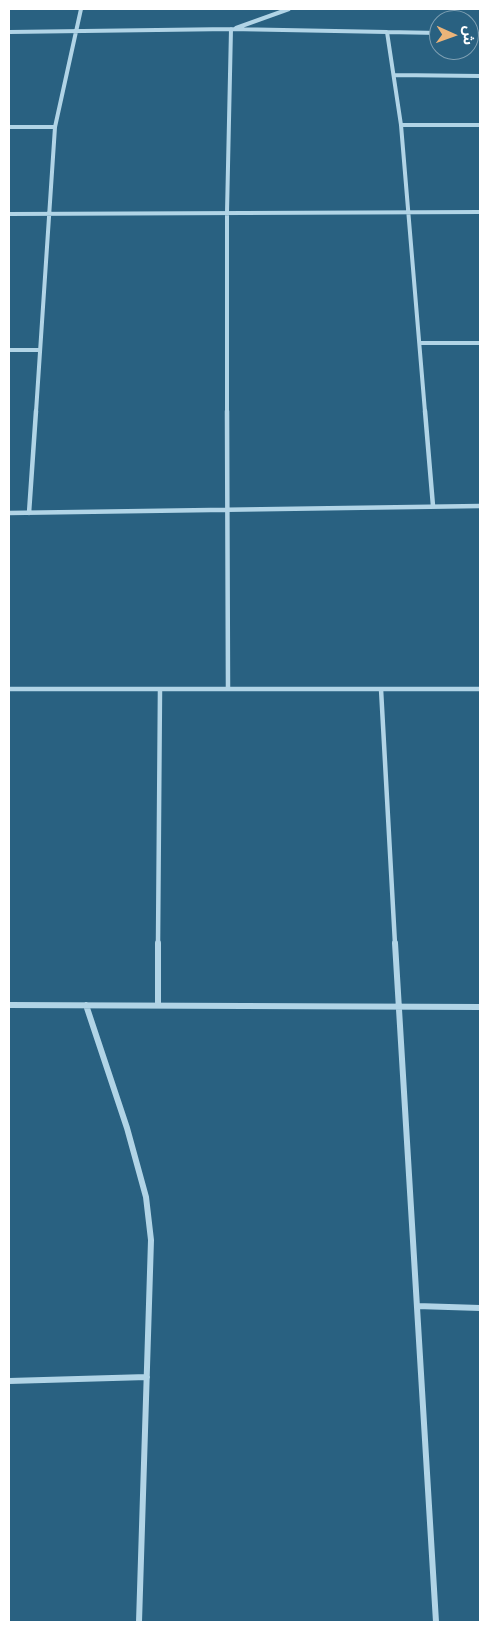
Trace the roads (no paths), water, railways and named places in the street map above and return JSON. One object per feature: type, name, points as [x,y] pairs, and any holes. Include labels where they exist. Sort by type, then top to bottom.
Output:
[{"type":"street","points":[[29,513],[55,128],[78,30],[81,9]]},
{"type":"street","points":[[230,29],[290,9]]},
{"type":"street","points":[[228,689],[227,212],[230,29]]},
{"type":"street","points":[[9,32],[230,29],[429,33]]},
{"type":"street","points":[[388,32],[401,125],[433,506]]},
{"type":"street","points":[[395,75],[480,76]]},
{"type":"street","points":[[401,125],[480,125]]},
{"type":"street","points":[[9,127],[55,128]]},
{"type":"street","points":[[9,214],[480,212]]},
{"type":"street","points":[[420,343],[480,343]]},
{"type":"street","points":[[9,350],[39,350]]},
{"type":"street","points":[[9,513],[480,506]]},
{"type":"street","points":[[9,689],[480,689]]},
{"type":"street","points":[[158,1005],[160,689]]},
{"type":"street","points":[[380,689],[436,1622]]},
{"type":"street","points":[[9,1005],[480,1007]]},
{"type":"street","points":[[86,1005],[127,1128],[146,1196],[151,1240],[139,1622]]},
{"type":"street","points":[[417,1306],[480,1308]]},
{"type":"street","points":[[9,1381],[147,1377]]}]
